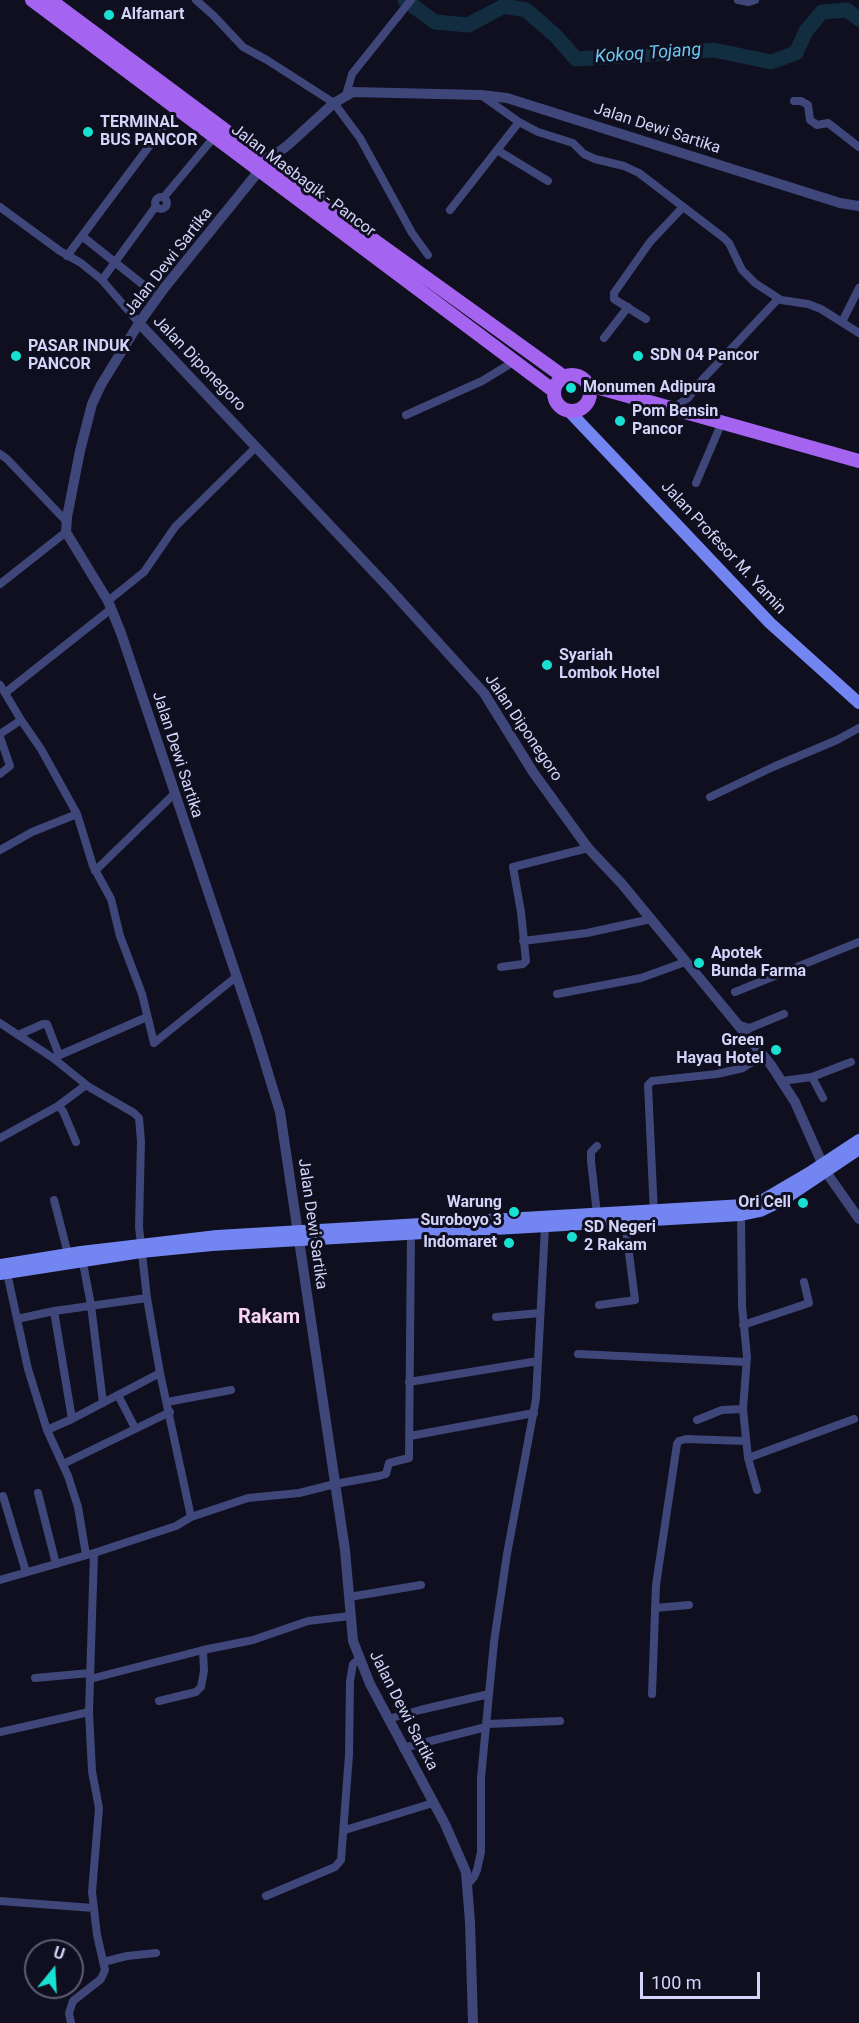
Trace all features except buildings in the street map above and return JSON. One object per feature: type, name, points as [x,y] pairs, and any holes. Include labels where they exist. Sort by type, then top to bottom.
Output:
[{"type":"main road","name":"Jalan Masbagik - Pancor","points":[[32,0],[215,136],[263,166],[426,278],[564,376]]},
{"type":"main road","name":"Jalan Masbagik - Pancor","points":[[51,0],[554,391]]},
{"type":"main road","points":[[589,385],[590,395],[586,404],[578,410],[568,410],[556,401],[554,391],[559,381],[564,376],[578,376],[589,385],[859,461]]},
{"type":"main road","name":"Jalan Profesor M. Yamin","points":[[568,410],[770,623],[859,703]]},
{"type":"main road","points":[[417,1231],[597,1214],[741,1215],[770,1208],[859,1140]]},
{"type":"main road","points":[[2,1270],[77,1255],[140,1248],[212,1245],[298,1236],[625,1222],[654,1215],[735,1207],[753,1204],[859,1149]]},
{"type":"street","points":[[196,0],[243,47],[334,103],[360,138],[407,225],[428,255]]},
{"type":"street","points":[[346,95],[352,74],[411,0]]},
{"type":"street","points":[[738,0],[749,2],[754,0]]},
{"type":"street","name":"Jalan Dewi Sartika","points":[[472,2023],[466,1872],[457,1850],[388,1719],[359,1659],[354,1641],[345,1550],[279,1112],[266,1065],[121,633],[110,605],[66,527],[80,451],[92,404],[139,324],[165,287],[263,166],[346,95],[363,91],[481,95],[514,100],[840,203],[859,206]]},
{"type":"street","points":[[481,95],[519,122],[538,132],[573,143],[588,156],[632,169],[647,178],[724,238],[745,274],[778,299],[822,309],[859,333]]},
{"type":"street","points":[[794,101],[801,101],[808,105],[810,120],[817,125],[828,123],[859,147]]},
{"type":"street","points":[[67,256],[177,109]]},
{"type":"street","points":[[450,210],[519,122]]},
{"type":"street","points":[[102,280],[156,206],[161,209],[165,207],[167,202],[164,197],[215,136]]},
{"type":"street","points":[[497,150],[548,181]]},
{"type":"street","name":"Jalan Diponegoro","points":[[0,207],[102,280],[139,324],[477,684],[491,702],[533,772],[588,848],[740,1025],[782,1081],[795,1102],[825,1168],[859,1219]]},
{"type":"street","points":[[646,319],[614,299],[614,293],[651,242],[683,207]]},
{"type":"street","points":[[82,236],[151,291]]},
{"type":"street","points":[[842,322],[859,288]]},
{"type":"street","points":[[666,407],[688,398],[709,372],[778,299]]},
{"type":"street","points":[[604,338],[628,307]]},
{"type":"street","points":[[406,415],[482,381],[515,361]]},
{"type":"street","points":[[696,483],[722,422]]},
{"type":"street","points":[[236,977],[154,1043],[141,994],[120,936],[111,899],[95,871],[77,814],[41,749],[3,689],[110,605],[144,572],[175,527],[256,447]]},
{"type":"street","points":[[0,454],[7,459],[66,527],[1,581]]},
{"type":"street","points":[[0,774],[10,766],[0,736],[21,720]]},
{"type":"street","points":[[710,797],[773,766],[831,743],[859,728]]},
{"type":"street","points":[[95,871],[174,794]]},
{"type":"street","points":[[0,850],[32,832],[77,814]]},
{"type":"street","points":[[501,968],[525,963],[521,912],[513,867],[588,848]]},
{"type":"street","points":[[523,941],[587,933],[651,919]]},
{"type":"street","points":[[735,992],[859,942]]},
{"type":"street","points":[[557,994],[641,978],[685,962]]},
{"type":"street","points":[[740,1025],[750,1028],[784,1014]]},
{"type":"street","points":[[56,1056],[147,1017]]},
{"type":"street","points":[[0,1023],[56,1056],[86,1085],[139,1118],[141,1141],[140,1248],[160,1373],[191,1517]]},
{"type":"street","points":[[18,1035],[47,1024],[56,1056]]},
{"type":"street","points":[[654,1215],[648,1085],[652,1081],[717,1074],[743,1068],[763,1055]]},
{"type":"street","points":[[782,1081],[812,1077],[851,1062]]},
{"type":"street","points":[[812,1077],[823,1098]]},
{"type":"street","points":[[0,1138],[58,1106],[86,1085]]},
{"type":"street","points":[[58,1106],[63,1111],[76,1142]]},
{"type":"street","points":[[597,1146],[591,1152],[591,1161],[597,1214]]},
{"type":"street","points":[[54,1200],[77,1255],[91,1305],[103,1403]]},
{"type":"street","points":[[741,1215],[746,1362],[742,1409],[748,1458],[757,1490]]},
{"type":"street","points":[[599,1305],[635,1300],[625,1222]]},
{"type":"street","points":[[468,1884],[477,1870],[481,1852],[480,1788],[489,1694],[505,1565],[538,1386],[545,1227]]},
{"type":"street","points":[[0,1580],[176,1526],[191,1517],[248,1498],[299,1493],[384,1475],[389,1463],[408,1458],[409,1382],[417,1231]]},
{"type":"street","points":[[2,1270],[17,1318],[28,1369],[47,1430],[63,1464],[78,1507],[90,1554],[89,1712],[92,1771],[99,1808],[93,1867],[93,1908],[105,1970],[104,1976],[71,2005],[69,2013],[71,2023]]},
{"type":"street","points":[[743,1325],[809,1303],[804,1282]]},
{"type":"street","points":[[17,1318],[147,1298]]},
{"type":"street","points":[[54,1311],[72,1419]]},
{"type":"street","points":[[496,1317],[540,1313]]},
{"type":"street","points":[[578,1354],[746,1362]]},
{"type":"street","points":[[409,1382],[538,1361]]},
{"type":"street","points":[[47,1430],[160,1373]]},
{"type":"street","points":[[167,1402],[231,1390]]},
{"type":"street","points":[[118,1395],[135,1428]]},
{"type":"street","points":[[697,1420],[722,1410],[742,1409]]},
{"type":"street","points":[[63,1464],[170,1412]]},
{"type":"street","points":[[410,1436],[534,1413]]},
{"type":"street","points":[[748,1458],[854,1419]]},
{"type":"street","points":[[652,1694],[660,1548],[678,1442],[686,1439],[745,1441]]},
{"type":"street","points":[[38,1493],[56,1564]]},
{"type":"street","points":[[3,1496],[26,1572]]},
{"type":"street","points":[[349,1597],[421,1585]]},
{"type":"street","points":[[655,1608],[689,1605]]},
{"type":"street","points":[[35,1678],[90,1676],[253,1641],[308,1621],[350,1616]]},
{"type":"street","points":[[159,1701],[196,1692],[201,1687],[204,1671],[203,1650]]},
{"type":"street","points":[[266,1896],[339,1864],[345,1830],[350,1738],[350,1674],[359,1659]]},
{"type":"street","points":[[388,1719],[489,1694]]},
{"type":"street","points":[[0,1732],[89,1712]]},
{"type":"street","points":[[403,1748],[486,1726],[560,1721]]},
{"type":"street","points":[[345,1830],[433,1803]]},
{"type":"street","points":[[0,1901],[93,1908]]},
{"type":"street","points":[[103,1962],[127,1956],[156,1953]]},
{"type":"waterway","name":"Kokoq Tojang","points":[[405,0],[435,22],[468,25],[504,6],[526,10],[556,36],[576,59],[714,50],[771,62],[796,53],[806,31],[822,12],[847,10],[859,19]]},
{"type":"place","name":"Alfamart","points":[[109,15]]},
{"type":"place","name":"TERMINAL BUS PANCOR","points":[[88,132]]},
{"type":"place","name":"PASAR INDUK PANCOR","points":[[16,356]]},
{"type":"place","name":"SDN 04 Pancor","points":[[638,356]]},
{"type":"place","name":"Monumen Adipura","points":[[571,388]]},
{"type":"place","name":"Pom Bensin Pancor","points":[[620,421]]},
{"type":"place","name":"Syariah Lombok Hotel","points":[[547,665]]},
{"type":"place","name":"Apotek Bunda Farma","points":[[699,963]]},
{"type":"place","name":"Green Hayaq Hotel","points":[[776,1050]]},
{"type":"place","name":"Ori Cell","points":[[803,1203]]},
{"type":"place","name":"Warung Suroboyo 3","points":[[514,1212]]},
{"type":"place","name":"SD Negeri 2 Rakam","points":[[572,1237]]},
{"type":"place","name":"Indomaret","points":[[509,1243]]},
{"type":"district","name":"Rakam","points":[[269,1318]]}]
